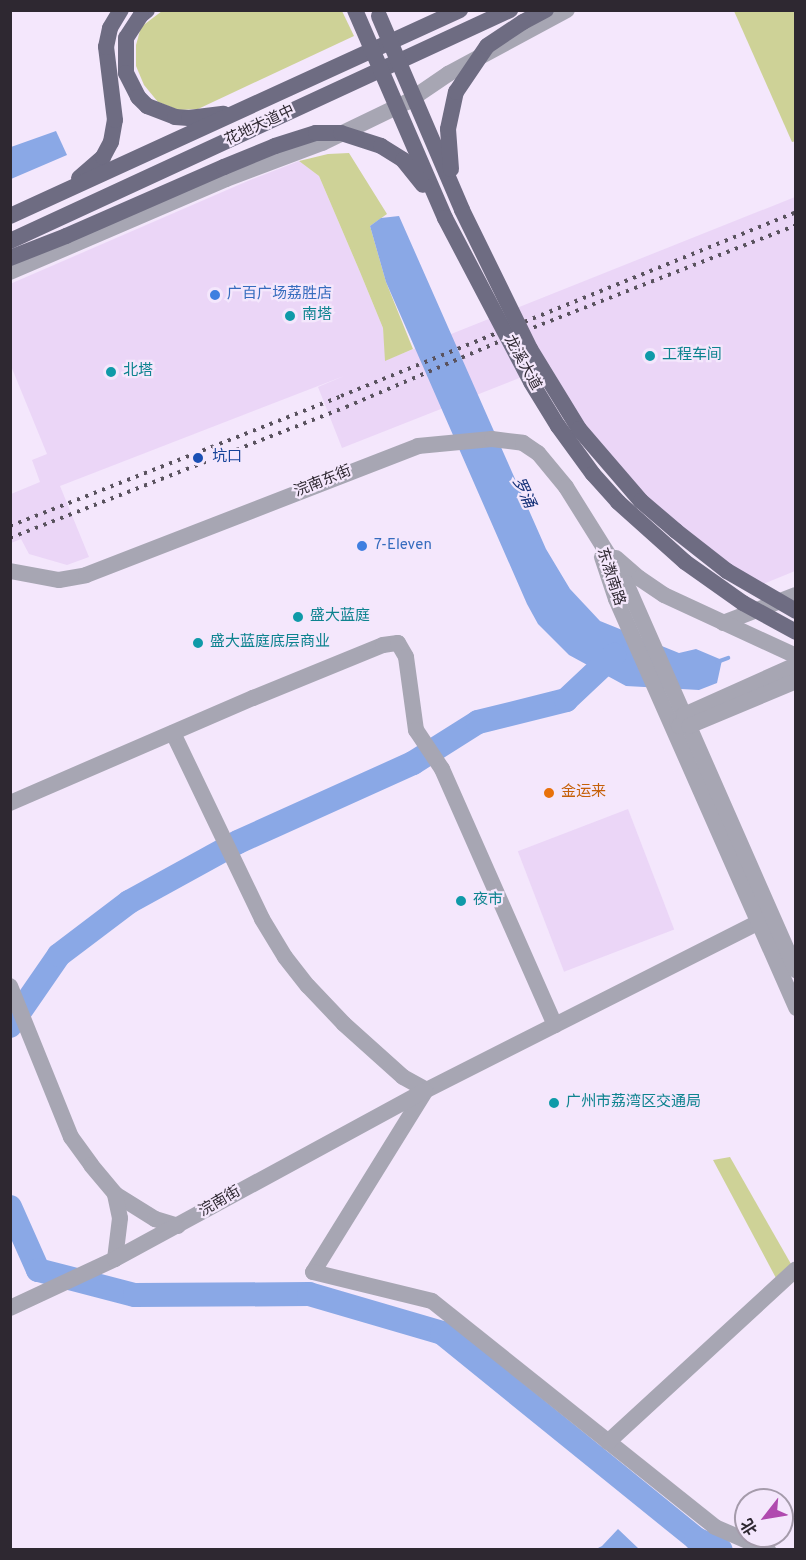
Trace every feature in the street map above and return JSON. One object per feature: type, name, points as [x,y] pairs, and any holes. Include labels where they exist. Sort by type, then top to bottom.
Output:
[{"type":"main road","points":[[63,191],[93,168],[111,142],[115,120],[106,47],[110,28],[121,10]]},
{"type":"main road","points":[[147,10],[141,15],[126,38],[124,61],[130,84],[147,106],[175,117],[210,116],[248,109]]},
{"type":"main road","name":"龙溪大道","points":[[355,10],[445,218],[531,382],[558,426],[593,474],[618,502],[685,562],[743,603],[795,632]]},
{"type":"main road","name":"花地大道中","points":[[10,216],[248,109],[459,10]]},
{"type":"main road","name":"花地大道中","points":[[10,241],[510,10]]},
{"type":"main road","points":[[462,210],[448,151],[448,129],[456,92],[487,46],[546,10]]},
{"type":"main road","name":"龙溪大道","points":[[378,12],[462,210],[551,387],[579,429],[611,469],[650,508],[727,571],[795,611]]},
{"type":"main road","points":[[10,258],[224,167],[316,133],[340,133],[362,138],[404,160],[417,175],[445,218]]},
{"type":"street","points":[[10,272],[226,179],[321,143],[407,102],[458,69],[567,10]]},
{"type":"street","name":"浣南东街","points":[[10,571],[59,580],[86,575],[396,453],[440,443],[510,441],[523,443],[538,453],[566,487],[597,541]]},
{"type":"street","points":[[597,541],[639,578],[664,595],[795,656]]},
{"type":"street","name":"东漖南路","points":[[597,541],[606,573],[657,693],[682,722],[795,970]]},
{"type":"street","name":"东漖南路","points":[[597,541],[626,583],[677,697],[682,722],[757,923],[795,1008]]},
{"type":"street","points":[[723,623],[795,595]]},
{"type":"street","points":[[10,803],[383,645],[398,643],[406,657],[416,730],[442,769],[555,1025]]},
{"type":"street","points":[[682,722],[795,665]]},
{"type":"street","points":[[682,722],[795,681]]},
{"type":"street","points":[[173,733],[250,894],[285,957],[308,986],[385,1063],[426,1090],[313,1272],[432,1301],[715,1527],[768,1550]]},
{"type":"street","name":"浣南街","points":[[10,1308],[115,1259],[426,1090],[757,923]]},
{"type":"street","points":[[12,988],[71,1137],[115,1194],[155,1219],[178,1226]]},
{"type":"street","points":[[115,1194],[120,1218],[115,1259]]},
{"type":"street","points":[[608,1442],[795,1269]]},
{"type":"shaded area","points":[[299,161],[319,176],[383,328],[386,360],[795,197],[795,571],[761,585],[727,564],[660,512],[589,433],[550,366],[342,448],[318,387],[344,376],[60,486],[89,557],[67,565],[29,554],[21,539],[11,543],[11,494],[40,482],[32,460],[47,454],[11,366],[10,284]]},
{"type":"shaded area","points":[[628,809],[674,929],[564,972],[518,851]]},
{"type":"green space","points":[[162,11],[342,11],[354,36],[198,109],[179,110],[158,102],[144,85],[136,66],[136,45],[141,27]]},
{"type":"green space","points":[[734,11],[795,11],[796,141],[792,142]]},
{"type":"green space","points":[[349,153],[387,214],[370,226],[386,282],[413,349],[385,361],[383,328],[319,176],[299,161],[328,154]]},
{"type":"green space","points":[[730,1157],[791,1264],[776,1278],[713,1160]]},
{"type":"water","points":[[56,131],[67,155],[11,179],[11,147]]},
{"type":"water","points":[[399,216],[546,549],[570,589],[600,621],[679,653],[696,649],[722,660],[717,683],[699,690],[626,686],[569,655],[538,624],[527,604],[386,282],[370,226],[381,218]]},
{"type":"water","points":[[618,1529],[639,1549],[596,1549],[602,1546]]},
{"type":"waterway","points":[[10,1026],[59,955],[129,902],[238,842],[413,763],[478,722],[566,700],[614,655]]},
{"type":"waterway","name":"罗涌","points":[[717,662],[728,658]]},
{"type":"waterway","points":[[10,1207],[38,1270],[135,1295],[309,1294],[442,1333],[696,1539],[721,1550]]},
{"type":"railway","points":[[10,526],[341,396],[796,212]]},
{"type":"railway","points":[[10,538],[346,407],[517,334],[796,225]]},
{"type":"place","name":"广百广场荔胜店","points":[[215,295]]},
{"type":"place","name":"南塔","points":[[290,316]]},
{"type":"place","name":"工程车间","points":[[650,356]]},
{"type":"place","name":"北塔","points":[[111,372]]},
{"type":"place","name":"坑口","points":[[198,458]]},
{"type":"place","name":"7-Eleven","points":[[362,546]]},
{"type":"place","name":"盛大蓝庭","points":[[298,617]]},
{"type":"place","name":"盛大蓝庭底层商业","points":[[198,643]]},
{"type":"place","name":"金运来","points":[[549,793]]},
{"type":"place","name":"夜市","points":[[461,901]]},
{"type":"place","name":"广州市荔湾区交通局","points":[[554,1103]]}]
